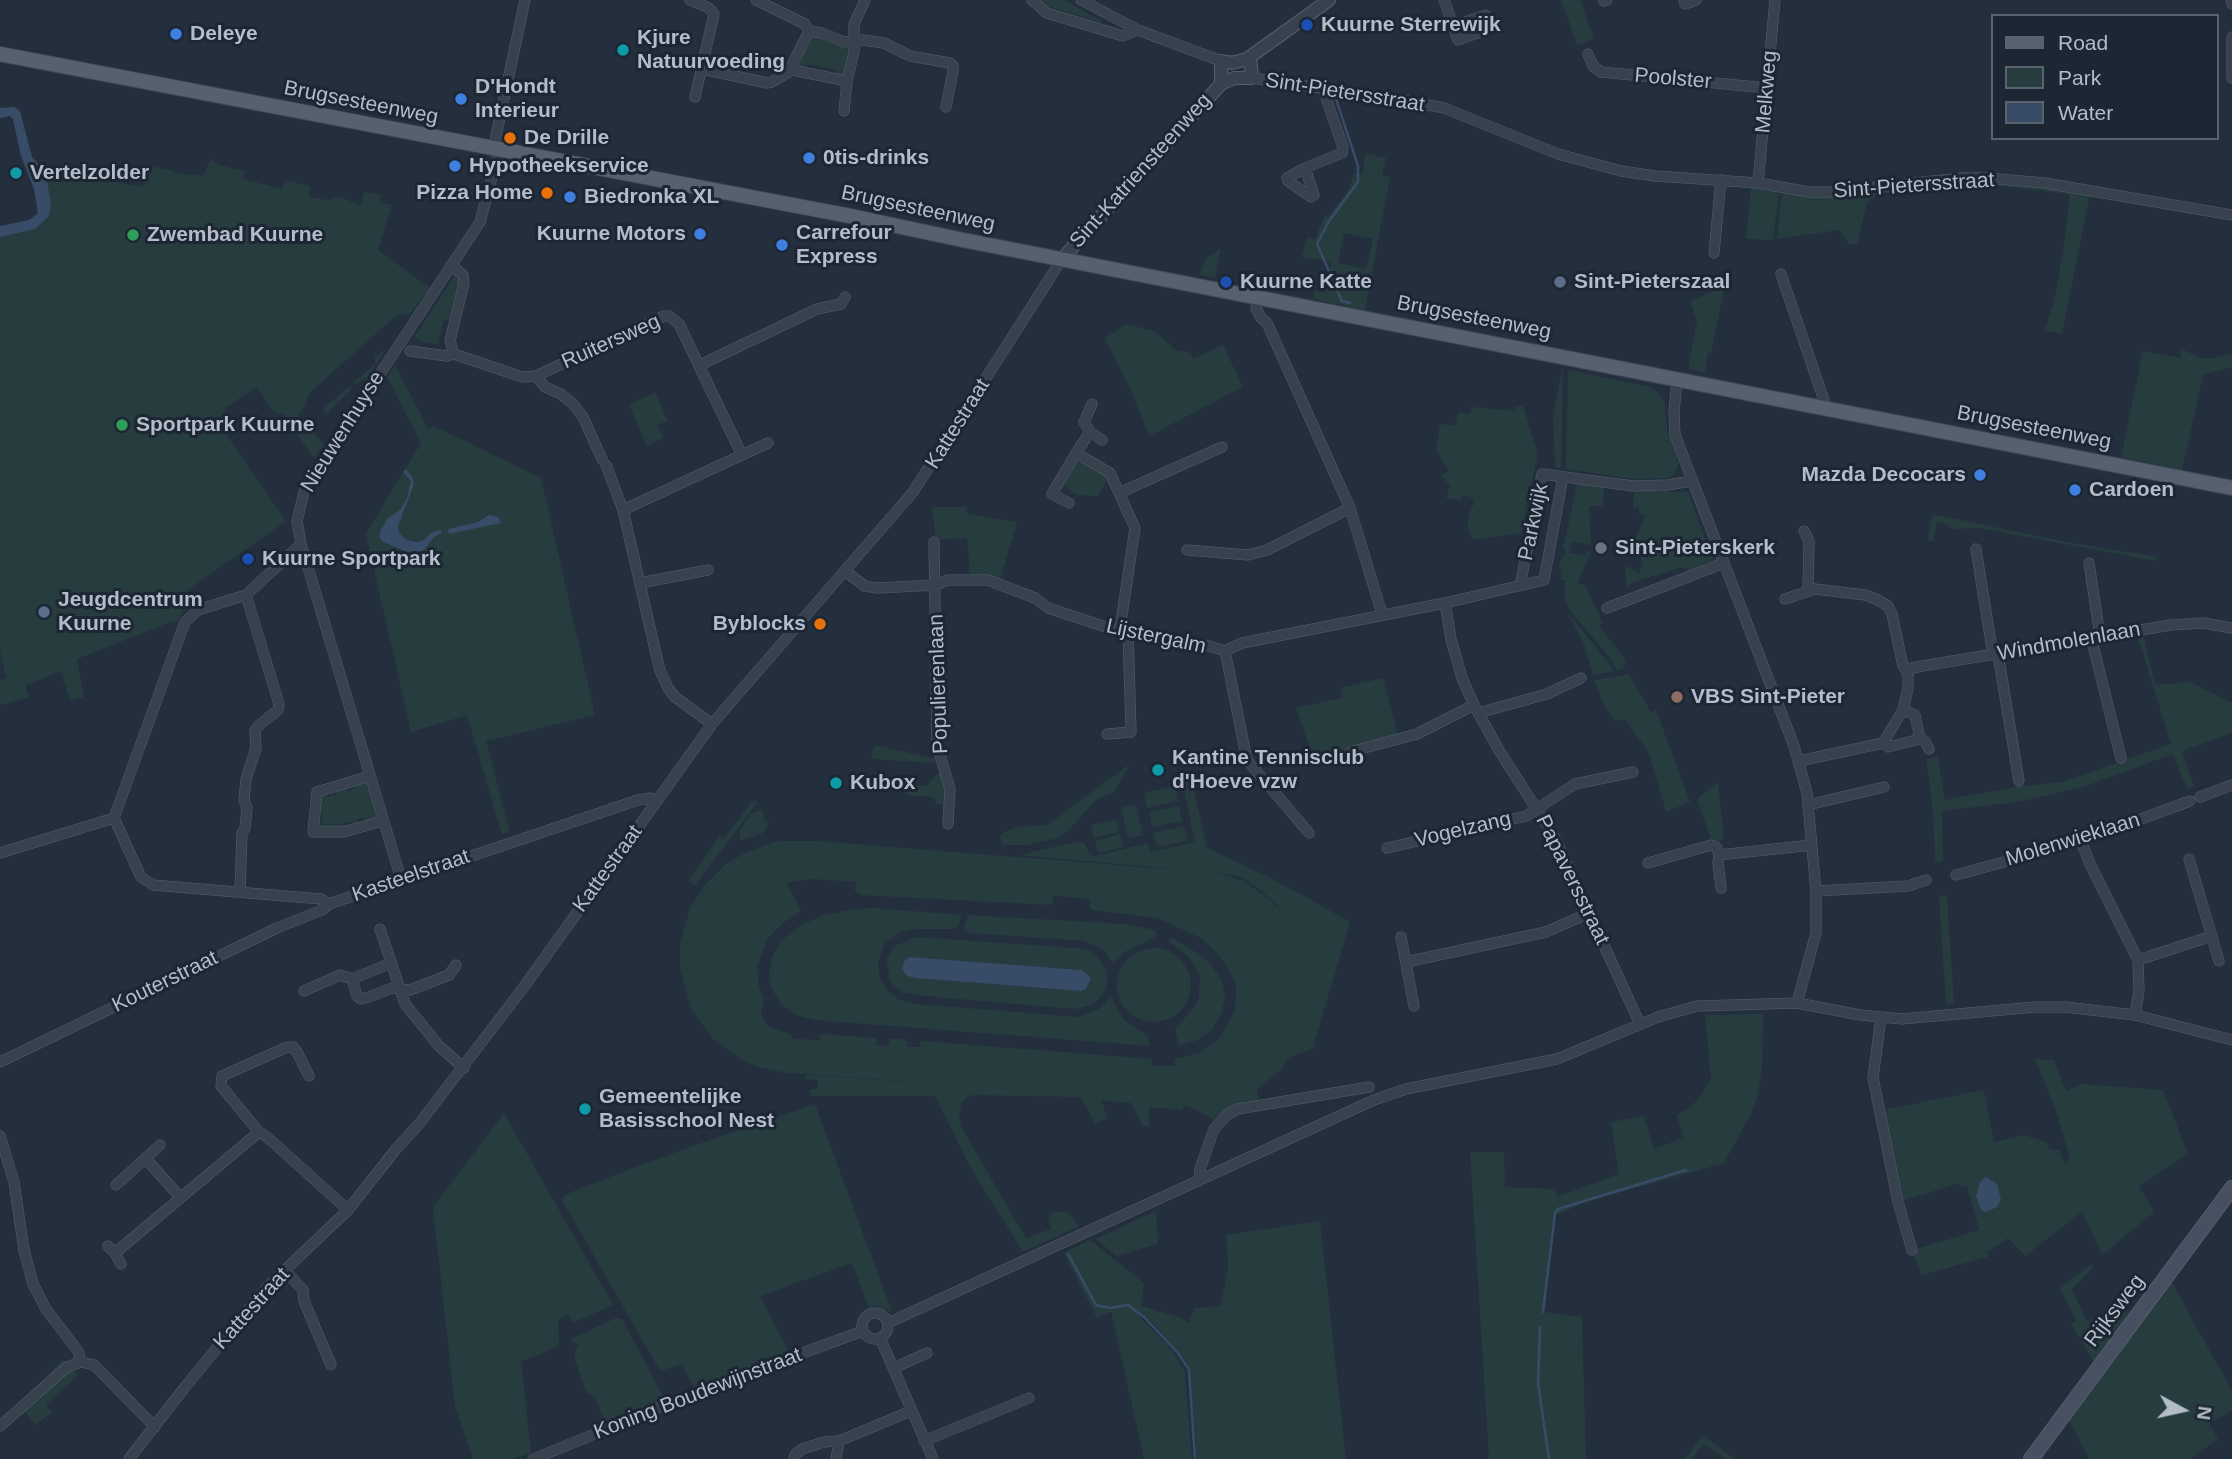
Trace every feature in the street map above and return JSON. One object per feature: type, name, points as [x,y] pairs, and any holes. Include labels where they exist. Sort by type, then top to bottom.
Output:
[{"type":"main road","name":"Brugsesteenweg","points":[[0,54],[850,216],[2232,488]]},
{"type":"main road","name":"Rijksweg","points":[[2031,1459],[2232,1188]]},
{"type":"street","name":"Nieuwenhuyse","points":[[401,879],[301,544],[297,521],[305,488],[480,222],[525,0]]},
{"type":"street","points":[[690,0],[709,8],[714,14],[695,97]]},
{"type":"street","points":[[757,0],[805,24],[809,31]]},
{"type":"street","points":[[844,111],[854,52],[854,24],[865,0]]},
{"type":"street","points":[[1032,0],[1047,13],[1123,36],[1139,30]]},
{"type":"street","points":[[1081,0],[1139,30],[1232,63],[1247,59],[1329,0]]},
{"type":"street","points":[[1444,0],[1453,26]]},
{"type":"street","points":[[1684,0],[1685,4],[1696,0]]},
{"type":"street","name":"Melkweg","points":[[1758,183],[1775,0]]},
{"type":"street","points":[[792,70],[809,31]]},
{"type":"street","points":[[809,31],[822,33],[844,43],[862,40],[884,43],[910,57],[950,62],[953,71],[946,107]]},
{"type":"street","points":[[2232,37],[2232,78]]},
{"type":"street","name":"Poolster","points":[[1588,54],[1593,66],[1601,72],[1767,88]]},
{"type":"street","points":[[1247,59],[1251,65],[1252,78]]},
{"type":"street","name":"Sint-Katriensteenweg","points":[[1221,61],[1221,83]]},
{"type":"street","points":[[702,69],[767,83],[792,70],[847,81]]},
{"type":"street","name":"Sint-Katriensteenweg","points":[[1062,259],[1221,83],[1252,78]]},
{"type":"street","name":"Sint-Pietersstraat","points":[[1252,78],[1444,108],[1558,154],[1621,171],[1654,176],[1758,183],[1809,192],[1987,178],[2045,183],[2232,215]]},
{"type":"street","points":[[1305,167],[1342,153],[1343,147],[1325,95],[1327,89]]},
{"type":"street","points":[[1714,253],[1721,180]]},
{"type":"street","name":"Kattestraat","points":[[129,1459],[243,1316],[348,1210],[464,1068],[712,724],[846,572],[930,468],[1062,259]]},
{"type":"street","points":[[451,265],[463,275],[464,283],[450,341],[454,354]]},
{"type":"street","points":[[1782,274],[1827,409]]},
{"type":"street","points":[[700,365],[817,309],[841,304],[845,297]]},
{"type":"street","points":[[1264,299],[1267,323],[1350,508],[1382,614]]},
{"type":"street","name":"Ruitersweg","points":[[536,376],[664,316],[675,318],[742,455]]},
{"type":"street","points":[[410,351],[447,356],[454,354],[522,377],[536,376],[544,387],[561,394],[574,405],[583,417],[623,510],[660,671],[668,688],[712,724]]},
{"type":"street","points":[[1677,380],[1674,427],[1799,761],[1808,804],[1816,891],[1816,933],[1797,1003]]},
{"type":"street","points":[[1092,404],[1084,422],[1090,432],[1102,440]]},
{"type":"street","points":[[1069,503],[1052,494],[1090,432]]},
{"type":"street","points":[[623,510],[768,443]]},
{"type":"street","points":[[1119,493],[1222,447]]},
{"type":"street","points":[[1076,453],[1110,472],[1135,528],[1124,630],[1131,732],[1107,734]]},
{"type":"street","name":"Parkwijk","points":[[1563,478],[1544,580],[1520,586],[1542,474],[1633,486],[1692,481]]},
{"type":"street","points":[[1187,550],[1248,555],[1267,550],[1350,508]]},
{"type":"street","points":[[1804,531],[1809,541],[1808,590]]},
{"type":"street","points":[[934,542],[936,585]]},
{"type":"street","points":[[0,853],[114,818],[184,622],[198,610],[246,595],[301,544]]},
{"type":"street","points":[[1976,549],[2019,781]]},
{"type":"street","points":[[1607,608],[1724,563]]},
{"type":"street","points":[[2088,563],[2096,637],[2120,758]]},
{"type":"street","points":[[640,583],[708,570]]},
{"type":"street","name":"Lijstergalm","points":[[846,572],[865,586],[877,588],[936,585],[947,580],[988,580],[1035,598],[1048,608],[1124,630],[1225,651],[1241,643],[1520,586]]},
{"type":"street","name":"Populierenlaan","points":[[936,585],[937,745],[950,789],[948,824]]},
{"type":"street","points":[[1785,600],[1808,590],[1865,595],[1888,606],[1903,666],[1908,673],[1903,710],[1883,743],[1799,761]]},
{"type":"street","points":[[240,892],[242,833],[246,828],[247,808],[244,800],[246,779],[256,748],[255,732],[258,726],[278,710],[279,704],[246,595]]},
{"type":"street","name":"Papaversstraat","points":[[1446,603],[1451,639],[1462,678],[1476,709],[1554,836],[1640,1024]]},
{"type":"street","name":"Windmolenlaan","points":[[1908,673],[1912,668],[1922,666],[2096,637],[2203,623],[2232,628]]},
{"type":"street","points":[[1225,651],[1247,760],[1310,833]]},
{"type":"street","points":[[1342,757],[1353,751],[1417,734],[1476,709],[1547,694],[1581,678]]},
{"type":"street","points":[[1903,710],[1915,715],[1920,739]]},
{"type":"street","points":[[1883,743],[1888,747],[1920,739],[1925,741],[1930,749]]},
{"type":"street","name":"Vogelzang","points":[[1387,848],[1526,816],[1575,784],[1633,772]]},
{"type":"street","points":[[370,776],[317,792],[313,832],[343,832],[383,821]]},
{"type":"street","name":"Molenwieklaan","points":[[1956,875],[2081,841],[2232,785]]},
{"type":"street","points":[[1808,804],[1884,787]]},
{"type":"street","name":"Kasteelstraat","points":[[114,818],[141,877],[147,882],[167,888],[321,899],[329,904],[638,800],[651,798],[657,801]]},
{"type":"street","points":[[2081,841],[2138,960],[2139,991],[2134,1015]]},
{"type":"street","points":[[1648,863],[1707,845],[1717,848],[1721,888]]},
{"type":"street","points":[[1719,855],[1812,845]]},
{"type":"street","points":[[2189,859],[2219,961]]},
{"type":"street","points":[[1816,891],[1908,886],[1926,880]]},
{"type":"street","name":"Kouterstraat","points":[[0,1062],[277,928],[323,910],[329,904]]},
{"type":"street","points":[[1406,962],[1546,932],[1589,913]]},
{"type":"street","points":[[380,929],[405,1004],[430,1036],[464,1068]]},
{"type":"street","points":[[2138,960],[2212,936]]},
{"type":"street","points":[[1401,937],[1414,1006]]},
{"type":"street","points":[[304,991],[340,975],[352,979],[391,962]]},
{"type":"street","points":[[352,979],[357,996],[361,999],[392,988],[410,990],[449,975],[456,965]]},
{"type":"street","points":[[888,1323],[1374,1100],[1406,1089],[1558,1059],[1640,1024],[1697,1006],[1797,1003],[1881,1017],[1924,1018],[2035,1007],[2088,1008],[2134,1015],[2232,1040]]},
{"type":"street","points":[[1881,1017],[1873,1078],[1898,1202],[1912,1250]]},
{"type":"street","points":[[309,1076],[293,1047],[222,1076],[221,1086],[260,1132],[348,1210]]},
{"type":"street","points":[[1199,1181],[1200,1169],[1214,1129],[1228,1114],[1238,1109],[1369,1087]]},
{"type":"street","points":[[121,1264],[111,1250],[260,1132]]},
{"type":"street","points":[[0,1136],[14,1182],[24,1250],[33,1284],[46,1309],[78,1351],[81,1362]]},
{"type":"street","points":[[116,1185],[160,1145]]},
{"type":"street","points":[[146,1159],[180,1197]]},
{"type":"street","points":[[285,1271],[303,1290],[304,1301],[331,1365]]},
{"type":"street","points":[[873,1312],[883,1314],[888,1323],[887,1332],[880,1338],[870,1338],[863,1331],[864,1318],[873,1312]]},
{"type":"street","name":"Koning Boudewijnstraat","points":[[536,1459],[723,1382],[863,1331]]},
{"type":"street","points":[[880,1338],[933,1459]]},
{"type":"street","points":[[894,1368],[927,1353]]},
{"type":"street","points":[[0,1426],[67,1367],[81,1362],[94,1365],[155,1427]]},
{"type":"street","points":[[925,1441],[1029,1398]]},
{"type":"street","points":[[794,1459],[802,1448],[839,1441],[911,1411]]},
{"type":"street","points":[[836,1459],[839,1441]]},
{"type":"green space","points":[[1042,0],[1065,0],[1106,24],[1048,6]]},
{"type":"green space","points":[[1561,0],[1580,0],[1594,39],[1577,45]]},
{"type":"green space","points":[[817,35],[846,46],[849,50],[847,69],[842,77],[836,77],[837,70],[806,64],[804,70],[798,65],[810,38]]},
{"type":"green space","points":[[1365,153],[1386,158],[1382,176],[1390,177],[1365,310],[1313,299],[1315,291],[1326,292],[1331,262],[1302,257],[1307,237],[1315,239],[1326,214],[1329,216],[1349,189],[1354,173],[1363,175]],"holes":[[[1344,233],[1373,239],[1366,269],[1338,263]]]},
{"type":"green space","name":"Sportpark Kuurne","points":[[211,159],[219,165],[244,171],[243,179],[282,189],[285,180],[310,186],[309,197],[328,200],[343,198],[361,206],[364,192],[381,195],[380,203],[392,205],[378,250],[430,288],[408,316],[398,314],[308,394],[305,407],[298,414],[324,445],[314,458],[283,414],[274,412],[256,387],[224,409],[227,415],[224,418],[225,433],[286,521],[175,599],[183,611],[178,621],[77,659],[84,697],[70,701],[61,671],[25,685],[29,697],[0,705],[0,680],[6,678],[0,650],[0,237],[35,229],[46,172],[42,168],[143,187],[150,166],[174,173],[203,176]]},
{"type":"green space","points":[[1996,180],[2090,193],[2062,334],[2045,330],[2063,254],[2070,196],[2067,194],[1976,183],[1882,194],[1867,203],[1857,244],[1849,244],[1839,230],[1777,239],[1782,192]]},
{"type":"green space","points":[[1751,187],[1779,191],[1773,240],[1746,239]]},
{"type":"green space","points":[[1221,248],[1215,278],[1200,275],[1205,259]]},
{"type":"green space","points":[[455,275],[460,283],[451,321],[444,320],[438,345],[420,341],[415,336]]},
{"type":"green space","points":[[1725,286],[1705,372],[1688,369],[1697,321],[1690,301]]},
{"type":"green space","points":[[1126,324],[1154,331],[1176,350],[1191,353],[1193,359],[1223,345],[1243,387],[1149,436],[1105,338]]},
{"type":"green space","points":[[386,349],[368,378],[350,386],[352,389],[326,414],[323,409],[375,364],[375,356]]},
{"type":"green space","points":[[2182,349],[2208,359],[2232,354],[2232,367],[2203,375],[2182,470],[2121,457],[2143,351],[2180,358]]},
{"type":"green space","points":[[395,365],[429,430],[432,426],[436,427],[541,478],[595,715],[486,741],[510,833],[502,835],[467,715],[411,732],[366,534],[421,443],[387,377]]},
{"type":"green space","points":[[1562,369],[1561,468],[1555,467],[1553,417]]},
{"type":"green space","points":[[1568,370],[1650,387],[1658,393],[1665,403],[1667,429],[1679,463],[1674,475],[1668,478],[1633,479],[1566,469]]},
{"type":"green space","points":[[655,392],[668,421],[657,425],[664,438],[647,446],[629,405]]},
{"type":"green space","points":[[1523,406],[1538,454],[1521,533],[1473,540],[1468,530],[1468,521],[1471,507],[1474,505],[1473,498],[1463,495],[1460,501],[1446,498],[1450,486],[1441,475],[1449,471],[1436,450],[1440,424],[1455,426],[1458,413],[1470,414],[1472,407],[1515,411],[1515,407]]},
{"type":"green space","points":[[1080,462],[1109,476],[1098,496],[1078,495],[1064,486],[1075,464]]},
{"type":"green space","points":[[1577,483],[1602,487],[1604,491],[1602,506],[1589,506],[1591,545],[1572,541],[1569,553],[1586,556],[1587,551],[1591,551],[1578,583],[1585,586],[1603,623],[1599,625],[1627,662],[1623,664],[1625,667],[1617,670],[1568,608],[1565,600],[1565,580],[1560,580],[1562,571],[1559,568],[1562,555],[1565,555],[1566,549],[1563,549]]},
{"type":"green space","points":[[1634,490],[1688,492],[1713,560],[1690,570],[1683,567],[1631,583],[1626,588],[1625,565],[1639,573],[1643,564],[1640,557],[1628,553],[1646,516],[1639,513],[1639,508],[1633,507]]},
{"type":"green space","points":[[932,507],[966,507],[967,514],[1017,522],[1000,580],[970,574],[967,538],[936,540]]},
{"type":"green space","points":[[1932,514],[2061,541],[2157,557],[2156,561],[1979,528],[1953,529],[1937,522],[1933,542],[1928,541]]},
{"type":"green space","points":[[1568,613],[1614,671],[1593,675],[1583,642]]},
{"type":"green space","points":[[2138,637],[2144,637],[2155,685],[2190,682],[2232,703],[2232,733],[2182,751],[2194,786],[2187,789],[2173,754],[2083,787],[2017,802],[1942,811],[1943,861],[1935,862],[1933,810],[1926,759],[1938,757],[1945,800],[2015,787],[2062,782],[2171,744]]},
{"type":"green space","points":[[1629,674],[1651,712],[1656,710],[1690,802],[1666,812],[1649,753],[1625,719],[1615,721],[1603,704],[1595,680]]},
{"type":"green space","points":[[1383,678],[1398,736],[1313,756],[1296,708],[1343,698],[1341,688]]},
{"type":"green space","points":[[875,745],[935,759],[935,763],[871,759]]},
{"type":"green space","points":[[1130,764],[1114,793],[1098,798],[1069,830],[1058,838],[1028,845],[1003,845],[1000,836],[1004,832],[1017,827],[1047,825]]},
{"type":"green space","points":[[942,771],[946,804],[937,804],[934,797],[905,795],[906,784],[928,786],[929,781]]},
{"type":"green space","points":[[1191,778],[1207,848],[1273,879],[1350,922],[1313,1048],[1288,1058],[1281,1070],[1257,1089],[1260,1102],[1219,1116],[1215,1120],[1184,1106],[1182,1110],[1149,1107],[1149,1125],[1143,1127],[1131,1103],[1101,1100],[1108,1118],[1095,1124],[1081,1097],[973,1095],[962,1101],[959,1117],[961,1127],[1026,1238],[1051,1229],[1048,1219],[1052,1213],[1061,1211],[1070,1213],[1078,1227],[1023,1252],[970,1167],[935,1096],[811,1096],[809,1090],[818,1088],[818,1080],[805,1079],[806,1075],[1058,1092],[788,1073],[762,1068],[743,1061],[712,1038],[691,1009],[680,967],[680,944],[691,905],[706,884],[726,864],[743,854],[777,841],[816,841],[1210,872],[1020,855],[1079,841],[1085,844],[1090,855],[1096,856],[1148,843],[1150,852],[1195,842],[1182,781]],"holes":[[[1217,873],[1243,878],[1259,889],[1276,904],[1282,912],[1268,898],[1243,881]],[[812,879],[857,882],[854,889],[860,895],[1052,905],[1054,896],[1090,899],[1090,908],[1093,910],[1158,918],[1199,937],[1225,963],[1236,985],[1235,1011],[1219,1039],[1199,1053],[1174,1059],[1175,1066],[1152,1066],[1152,1059],[921,1041],[920,1047],[907,1047],[908,1041],[902,1039],[890,1039],[888,1046],[875,1045],[875,1038],[823,1034],[819,1036],[820,1041],[792,1038],[790,1034],[769,1027],[761,1014],[764,1001],[757,967],[767,939],[783,923],[801,911],[787,883]]]},
{"type":"green space","points":[[358,782],[367,782],[377,814],[376,820],[363,824],[366,819],[358,818],[354,827],[351,828],[353,822],[346,822],[342,830],[323,831],[316,826],[317,818],[321,823],[323,821],[323,815],[317,809],[323,792],[330,790],[327,796],[335,796],[339,788],[349,785],[349,792],[354,790]]},
{"type":"green space","points":[[1718,782],[1724,840],[1712,843],[1697,799]]},
{"type":"green space","points":[[1175,786],[1178,801],[1147,808],[1144,793]]},
{"type":"green space","points":[[753,800],[758,802],[695,885],[688,881],[720,836],[724,839]]},
{"type":"green space","points":[[1136,804],[1143,835],[1128,838],[1121,808]]},
{"type":"green space","points":[[1179,806],[1182,821],[1152,827],[1149,812]]},
{"type":"green space","points":[[763,809],[764,821],[769,821],[767,828],[761,834],[740,840],[740,830],[752,813]]},
{"type":"green space","points":[[1116,820],[1119,832],[1094,838],[1091,825]]},
{"type":"green space","points":[[1184,826],[1187,841],[1157,847],[1153,833]]},
{"type":"green space","points":[[1120,834],[1123,847],[1098,853],[1095,841]]},
{"type":"green space","points":[[1947,895],[1954,1004],[1946,1005],[1939,896]]},
{"type":"green space","points":[[873,908],[961,915],[959,926],[955,929],[913,929],[899,933],[885,943],[878,962],[880,979],[899,1000],[917,1004],[1079,1017],[1099,1009],[1111,997],[1124,1020],[1148,1036],[1149,1046],[814,1020],[796,1015],[781,1004],[772,989],[769,973],[772,957],[780,942],[796,928],[821,916]]},
{"type":"green space","points":[[968,915],[1126,924],[1155,930],[1157,936],[1126,951],[1113,964],[1105,951],[1084,941],[970,933],[964,927]]},
{"type":"green space","points":[[916,937],[1077,948],[1097,956],[1106,970],[1107,983],[1099,999],[1091,1005],[1076,1009],[904,993],[892,984],[889,977],[887,961],[890,952],[897,945]],"holes":[[[911,957],[1082,970],[1091,978],[1090,983],[1081,991],[907,976]]]},
{"type":"green space","points":[[1173,938],[1202,956],[1212,966],[1222,981],[1225,998],[1213,1029],[1198,1040],[1179,1046],[1175,1028],[1194,1008],[1199,998],[1200,976],[1188,956],[1168,941]]},
{"type":"green space","points":[[1154,948],[1168,951],[1180,959],[1188,971],[1191,985],[1188,999],[1180,1011],[1168,1019],[1154,1022],[1140,1019],[1128,1011],[1120,999],[1117,985],[1120,971],[1128,959],[1140,951]]},
{"type":"green space","points":[[1763,1014],[1759,1088],[1753,1110],[1724,1163],[1589,1201],[1556,1215],[1544,1312],[1582,1317],[1586,1459],[1489,1459],[1470,1152],[1504,1152],[1505,1187],[1556,1189],[1557,1197],[1619,1174],[1611,1122],[1644,1116],[1654,1149],[1683,1138],[1677,1115],[1693,1105],[1711,1080],[1705,1015]]},
{"type":"green space","points":[[2035,1059],[2054,1060],[2066,1091],[2081,1084],[2163,1090],[2188,1154],[2139,1186],[2154,1212],[2102,1255],[2082,1212],[2025,1256],[2008,1238],[1987,1252],[1988,1257],[1921,1275],[1913,1250],[1979,1228],[1967,1186],[1961,1187],[1960,1183],[1899,1202],[1883,1110],[1984,1090],[1994,1142],[2024,1135],[2046,1142],[2050,1150],[2059,1150],[2064,1163],[2070,1159],[2057,1114]]},
{"type":"green space","points":[[815,1104],[892,1312],[875,1305],[869,1308],[852,1263],[760,1296],[789,1352],[695,1390],[682,1364],[660,1371],[562,1200],[576,1190]]},
{"type":"green space","points":[[504,1113],[613,1305],[572,1323],[568,1314],[558,1320],[559,1346],[521,1362],[531,1453],[514,1459],[473,1459],[455,1407],[433,1207]]},
{"type":"green space","points":[[1156,1211],[1158,1244],[1116,1256],[1096,1239]]},
{"type":"green space","points":[[1320,1221],[1346,1459],[1197,1459],[1190,1372],[1186,1361],[1154,1324],[1140,1313],[1139,1316],[1173,1351],[1185,1372],[1192,1459],[1144,1459],[1111,1312],[1097,1318],[1064,1253],[1090,1240],[1144,1283],[1141,1306],[1182,1318],[1188,1323],[1194,1308],[1221,1306],[1228,1267],[1226,1235]]},
{"type":"green space","points":[[2091,1264],[2093,1268],[2072,1289],[2087,1322],[2094,1317],[2111,1326],[2125,1309],[2133,1315],[2095,1364],[2071,1324],[2076,1320],[2060,1288]]},
{"type":"green space","points":[[2170,1279],[2232,1391],[2232,1411],[2209,1424],[2218,1439],[2190,1459],[2089,1459],[2069,1420]]},
{"type":"green space","points":[[616,1318],[622,1319],[665,1400],[605,1424],[596,1399],[586,1392],[574,1356],[578,1344],[569,1340]]},
{"type":"green space","points":[[63,1360],[78,1375],[46,1405],[52,1412],[36,1425],[19,1403]]},
{"type":"green space","points":[[1703,1435],[1735,1459],[1726,1459],[1704,1443],[1692,1459],[1685,1459]]},
{"type":"water","points":[[14,107],[20,111],[32,157],[46,172],[51,207],[48,217],[35,229],[0,237],[0,226],[29,220],[38,213],[34,189],[21,156],[13,119],[10,116],[0,118],[0,108]]},
{"type":"water","points":[[406,469],[414,484],[398,526],[399,533],[407,540],[416,542],[422,541],[432,532],[441,530],[442,533],[434,537],[424,550],[415,553],[386,543],[381,540],[379,534],[387,519],[400,510],[407,498],[411,481],[403,472]]},
{"type":"water","points":[[489,515],[499,517],[500,523],[449,534],[448,529],[478,522]]},
{"type":"water","points":[[910,957],[1082,970],[1091,978],[1086,989],[1081,991],[916,978],[907,976],[902,969],[905,960]]},
{"type":"water","points":[[1986,1177],[1997,1184],[2001,1200],[1997,1207],[1986,1212],[1981,1210],[1976,1196],[1980,1182]]},
{"type":"waterway","points":[[1336,99],[1358,166],[1358,182],[1329,221],[1317,244],[1342,301],[1350,303]]},
{"type":"waterway","points":[[1543,1312],[1555,1213],[1558,1209],[1686,1170]]},
{"type":"waterway","points":[[1068,1254],[1096,1305],[1110,1308],[1128,1305],[1144,1317],[1178,1353],[1189,1370],[1195,1459]]},
{"type":"waterway","points":[[1540,1327],[1538,1383],[1549,1459]]},
{"type":"place","name":"Kuurne Sterrewijk","points":[[1307,25]]},
{"type":"place","name":"Deleye","points":[[176,34]]},
{"type":"place","name":"Kjure Natuurvoeding","points":[[623,50]]},
{"type":"place","name":"D'Hondt Interieur","points":[[461,99]]},
{"type":"place","name":"De Drille","points":[[510,138]]},
{"type":"place","name":"0tis-drinks","points":[[809,158]]},
{"type":"place","name":"Hypotheekservice","points":[[455,166]]},
{"type":"place","name":"Vertelzolder","points":[[16,173]]},
{"type":"place","name":"Pizza Home","points":[[547,193]]},
{"type":"place","name":"Biedronka XL","points":[[570,197]]},
{"type":"place","name":"Kuurne Motors","points":[[700,234]]},
{"type":"place","name":"Zwembad Kuurne","points":[[133,235]]},
{"type":"place","name":"Carrefour Express","points":[[782,245]]},
{"type":"place","name":"Kuurne Katte","points":[[1226,282]]},
{"type":"place","name":"Sint-Pieterszaal","points":[[1560,282]]},
{"type":"place","name":"Sportpark Kuurne","points":[[122,425]]},
{"type":"place","name":"Mazda Decocars","points":[[1980,475]]},
{"type":"place","name":"Cardoen","points":[[2075,490]]},
{"type":"place","name":"Sint-Pieterskerk","points":[[1601,548]]},
{"type":"place","name":"Kuurne Sportpark","points":[[248,559]]},
{"type":"place","name":"Jeugdcentrum Kuurne","points":[[44,612]]},
{"type":"place","name":"Byblocks","points":[[820,624]]},
{"type":"place","name":"VBS Sint-Pieter","points":[[1677,697]]},
{"type":"place","name":"Kantine Tennisclub d'Hoeve vzw","points":[[1158,770]]},
{"type":"place","name":"Kubox","points":[[836,783]]},
{"type":"place","name":"Gemeentelijke Basisschool Nest","points":[[585,1109]]}]
